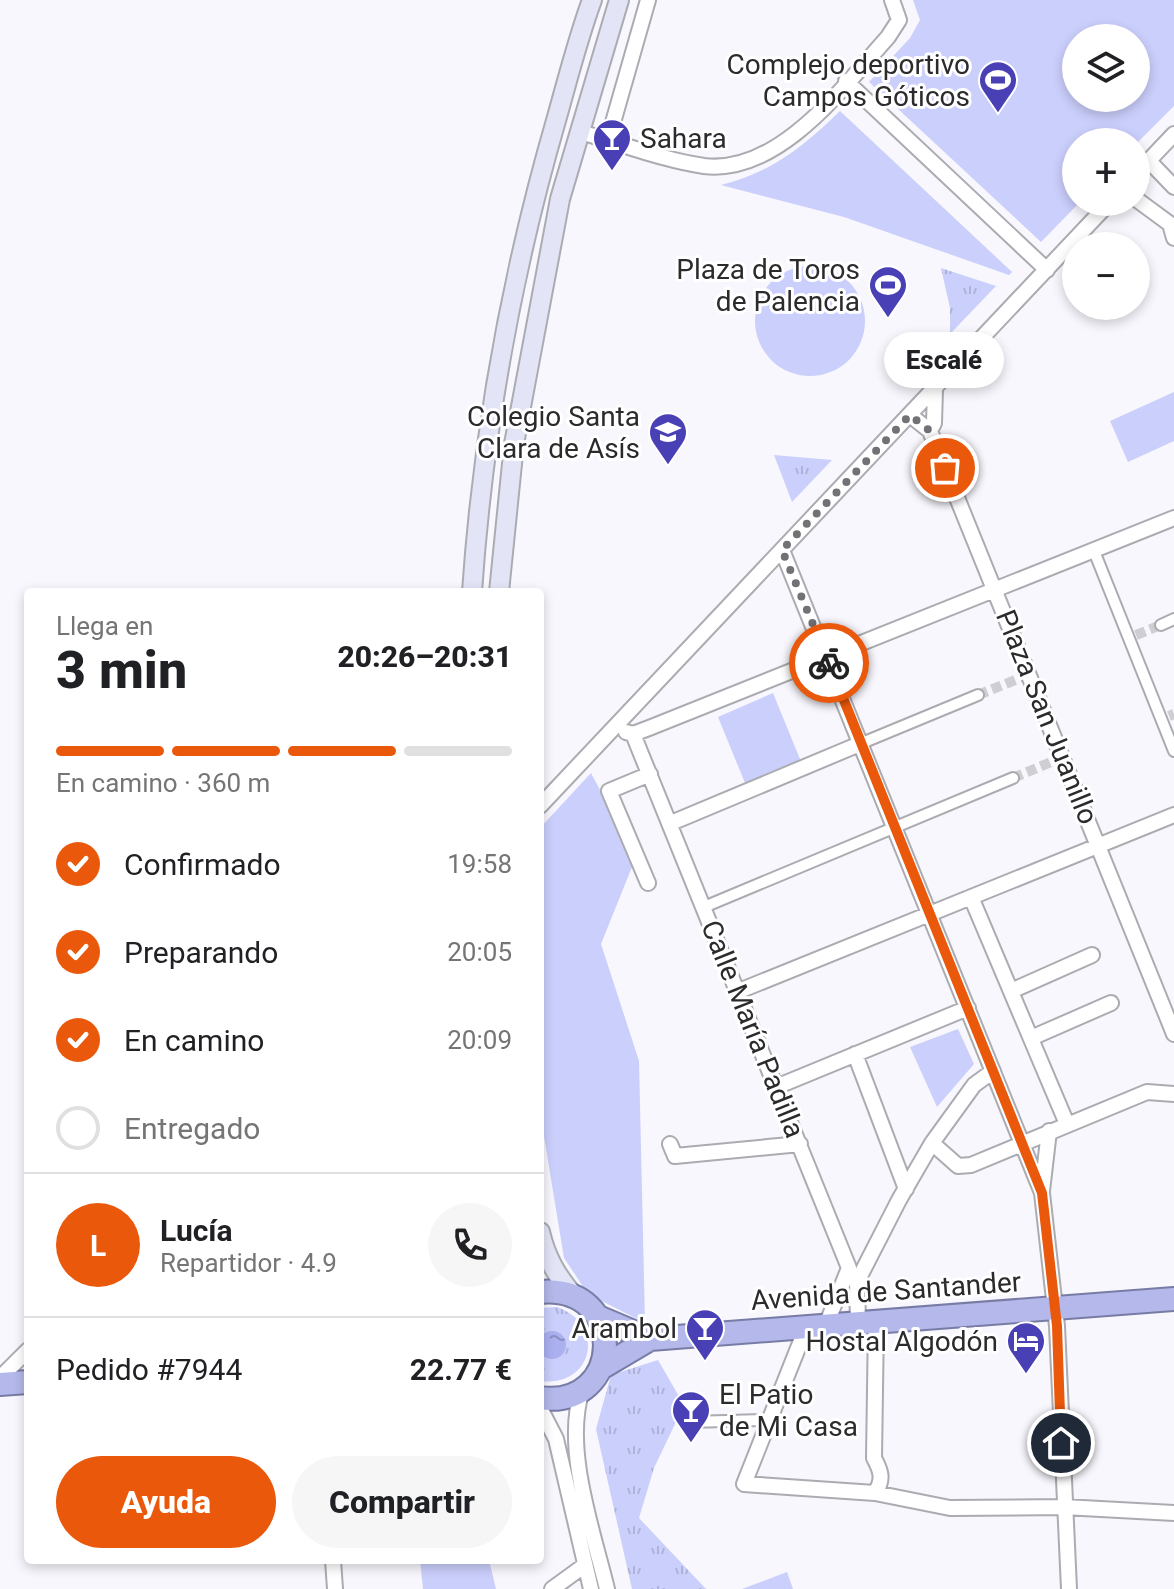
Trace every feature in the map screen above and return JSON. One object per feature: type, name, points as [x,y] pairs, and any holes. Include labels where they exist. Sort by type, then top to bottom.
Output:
[{"type":"highway","points":[[544,1292],[573,1295],[598,1317],[650,1339]]},
{"type":"highway","name":"Avenida de Santander","points":[[650,1339],[1174,1299]]},
{"type":"highway","points":[[598,1317],[606,1342],[601,1368]]},
{"type":"highway","points":[[544,1398],[556,1400],[582,1390],[601,1368],[650,1339]]},
{"type":"highway","points":[[0,1381],[24,1382]]},
{"type":"main road","points":[[472,588],[480,493],[511,297],[534,199],[592,0]]},
{"type":"main road","points":[[499,588],[514,444],[560,199],[619,0]]},
{"type":"main road","points":[[544,1248],[557,1276],[573,1295]]},
{"type":"street","points":[[608,140],[648,0]]},
{"type":"street","points":[[580,132],[707,166],[734,164],[764,155],[792,138],[896,26],[898,11],[892,0]]},
{"type":"street","points":[[846,81],[1047,270]]},
{"type":"street","points":[[1150,160],[1170,139]]},
{"type":"street","points":[[1170,139],[1170,182]]},
{"type":"street","points":[[1150,162],[1170,182]]},
{"type":"street","points":[[1150,210],[1173,227]]},
{"type":"street","points":[[544,802],[1097,216]]},
{"type":"street","points":[[910,415],[930,431],[934,423],[935,390]]},
{"type":"street","name":"Plaza San Juanillo","points":[[930,431],[1174,1034]]},
{"type":"street","points":[[614,728],[633,734],[1174,518]]},
{"type":"street","points":[[782,550],[1042,1193]]},
{"type":"street","points":[[1094,551],[1165,718],[1174,751]]},
{"type":"street","points":[[1161,625],[1174,619]]},
{"type":"street","points":[[671,823],[978,695]]},
{"type":"street","name":"Calle María Padilla","points":[[633,734],[849,1268],[768,1420],[744,1484],[875,1493]]},
{"type":"street","points":[[648,883],[609,791],[650,774]]},
{"type":"street","points":[[704,907],[1013,778]]},
{"type":"street","points":[[739,991],[1174,815]]},
{"type":"street","points":[[971,897],[1067,1124]]},
{"type":"street","points":[[1011,991],[1092,955]]},
{"type":"street","points":[[1031,1038],[1111,1003]]},
{"type":"street","points":[[776,1087],[968,1008]]},
{"type":"street","points":[[855,1054],[906,1189]]},
{"type":"street","points":[[908,1497],[882,1472],[874,1458],[867,1322],[857,1282],[932,1143],[974,1085],[993,1071]]},
{"type":"street","points":[[932,1143],[958,1166],[971,1165],[1147,1092],[1174,1094]]},
{"type":"street","points":[[1049,1131],[1042,1193],[1055,1309],[1069,1589]]},
{"type":"street","points":[[670,1144],[675,1156],[800,1144]]},
{"type":"street","points":[[0,1381],[24,1354]]},
{"type":"street","points":[[582,1390],[576,1409],[575,1438],[607,1589]]},
{"type":"street","points":[[544,1416],[556,1439],[591,1589]]},
{"type":"street","points":[[688,1422],[768,1420]]},
{"type":"street","points":[[882,1472],[881,1484],[875,1493],[908,1497],[950,1508],[1064,1507],[1174,1513]]},
{"type":"street","points":[[333,1564],[335,1589]]},
{"type":"street","points":[[552,1589],[585,1565]]},
{"type":"green space","name":"Complejo deportivo Campos Góticos","points":[[913,0],[1174,0],[1174,106],[1150,130],[1062,128],[1062,216],[1066,216],[1041,242],[869,82],[910,38],[920,20]]},
{"type":"green space","points":[[840,111],[1012,272],[1009,275],[844,217],[721,185],[756,173],[786,157]]},
{"type":"green space","points":[[810,266],[831,270],[849,282],[861,300],[865,321],[861,342],[849,360],[831,372],[810,376],[789,372],[771,360],[759,342],[755,321],[759,300],[771,282],[789,270]]},
{"type":"green space","points":[[941,268],[996,286],[950,334],[950,308]]},
{"type":"green space","points":[[1174,392],[1174,441],[1128,462],[1110,421]]},
{"type":"green space","points":[[774,455],[832,460],[792,502]]},
{"type":"green space","points":[[773,693],[802,764],[745,783],[718,717]]},
{"type":"green space","points":[[591,773],[636,857],[601,944],[639,1061],[645,1323],[588,1294],[564,1258],[544,1136],[544,824]]},
{"type":"green space","points":[[958,1029],[974,1064],[937,1107],[910,1047]]},
{"type":"green space","points":[[557,1307],[573,1316],[583,1327],[588,1340],[582,1365],[572,1375],[558,1381],[544,1381],[544,1308]]},
{"type":"green space","points":[[658,1360],[684,1405],[654,1468],[639,1518],[706,1589],[632,1589],[596,1429],[611,1375]]},
{"type":"green space","points":[[420,1564],[490,1564],[496,1589],[423,1589]]},
{"type":"green space","points":[[787,1572],[793,1589],[742,1589]]},
{"type":"water","points":[[557,1332],[565,1340],[562,1355],[552,1359],[544,1356],[544,1334]]},
{"type":"tunnel","points":[[1136,635],[1161,625]]},
{"type":"tunnel","points":[[978,695],[1030,674]]},
{"type":"tunnel","points":[[1169,716],[1174,714]]},
{"type":"tunnel","points":[[1013,778],[1063,757]]},
{"type":"way so far","points":[[829,663],[782,550],[910,415],[930,431],[945,468]]},
{"type":"place","name":"Complejo deportivo Campos Góticos","points":[[998,114]]},
{"type":"place","name":"Sahara","points":[[612,172]]},
{"type":"place","name":"Plaza de Toros de Palencia","points":[[888,319]]},
{"type":"place","name":"Colegio Santa Clara de Asís","points":[[668,466]]},
{"type":"place","name":"Escalé","points":[[945,468]]},
{"type":"place","name":"Arambol","points":[[705,1362]]},
{"type":"place","name":"Hostal Algodón","points":[[1026,1375]]},
{"type":"place","name":"El Patio de Mi Casa","points":[[691,1444]]},
{"type":"route","points":[[829,663],[1042,1193],[1057,1326],[1061,1443]]}]
